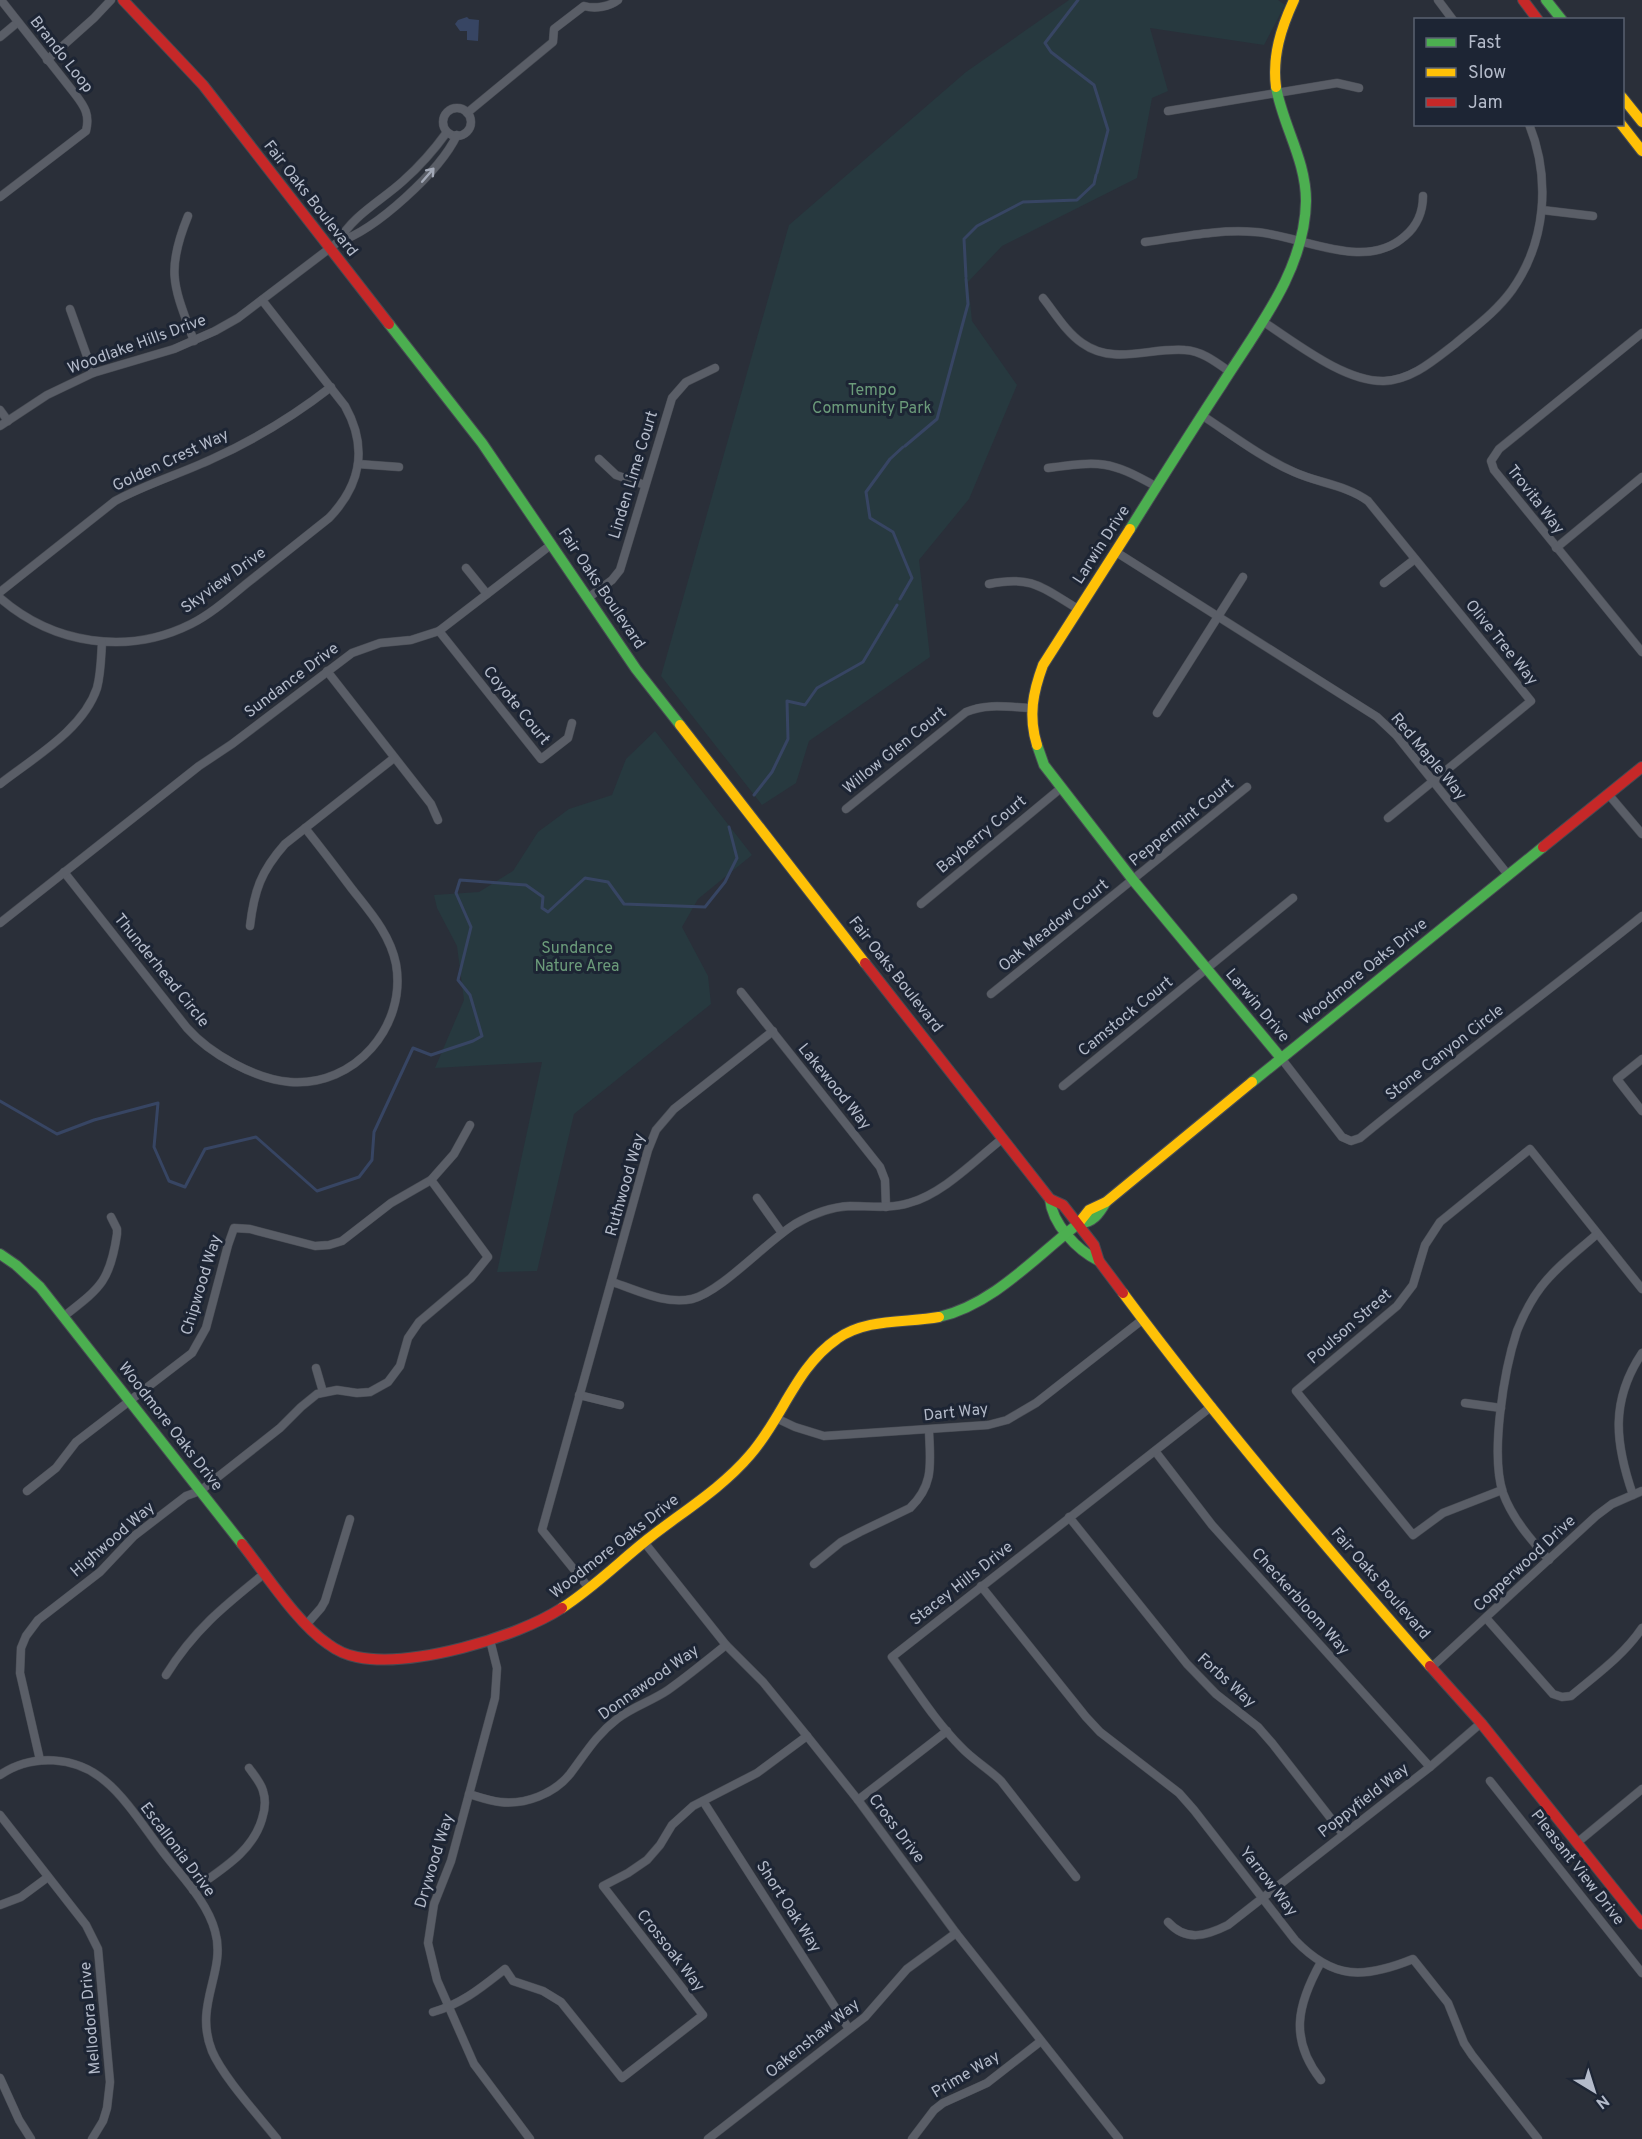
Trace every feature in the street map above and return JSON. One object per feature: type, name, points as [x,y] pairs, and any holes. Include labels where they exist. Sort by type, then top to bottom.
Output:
[{"type":"street","name":"Brando Loop","points":[[0,197],[86,131],[89,119],[86,109],[1,0]]},
{"type":"street","points":[[47,60],[111,0]]},
{"type":"street","name":"Fair Oaks Boulevard","points":[[123,0],[203,86],[334,245],[483,443],[636,669],[1050,1200],[1051,1212],[1083,1252],[1099,1261]]},
{"type":"street","points":[[467,113],[553,42],[554,29],[584,6],[595,8],[618,0]]},
{"type":"street","name":"Larwin Drive","points":[[1281,1058],[1133,880],[1044,765],[1035,738],[1031,708],[1034,690],[1043,665],[1280,294],[1294,264],[1305,217],[1303,172],[1276,92],[1274,66],[1281,30],[1294,0]]},
{"type":"street","points":[[1438,0],[1452,18]]},
{"type":"street","points":[[1523,0],[1536,18]]},
{"type":"street","points":[[1546,0],[1560,18]]},
{"type":"street","points":[[0,36],[18,22]]},
{"type":"street","points":[[1168,111],[1337,83],[1359,88]]},
{"type":"street","points":[[1624,98],[1642,122]]},
{"type":"street","points":[[460,108],[467,113],[470,121],[468,129],[457,135],[447,132],[443,119],[448,111],[460,108]]},
{"type":"street","points":[[1262,321],[1340,371],[1367,380],[1397,380],[1434,361],[1484,320],[1511,291],[1521,276],[1535,243],[1542,210],[1542,177],[1530,126]]},
{"type":"street","points":[[1623,126],[1642,151]]},
{"type":"street","name":"Woodlake Hills Drive","points":[[334,245],[346,227],[427,159],[447,132]]},
{"type":"street","name":"Woodlake Hills Drive","points":[[0,426],[47,395],[93,373],[194,341],[230,322],[334,245],[354,237],[413,192],[450,150],[457,135]]},
{"type":"street","points":[[403,181],[413,192]]},
{"type":"street","points":[[1145,242],[1225,231],[1258,232],[1354,252],[1380,251],[1395,244],[1416,223],[1424,196]]},
{"type":"street","points":[[1542,210],[1593,216]]},
{"type":"street","points":[[188,216],[174,258],[174,277],[180,304],[194,341]]},
{"type":"street","points":[[360,216],[368,226]]},
{"type":"street","points":[[1043,298],[1075,337],[1094,350],[1106,354],[1122,355],[1185,350],[1210,358],[1230,372]]},
{"type":"street","name":"Skyview Drive","points":[[0,598],[21,614],[50,630],[69,637],[102,642],[155,638],[174,632],[210,612],[334,513],[348,495],[358,464],[358,446],[351,417],[331,387],[262,300]]},
{"type":"street","points":[[70,309],[93,373]]},
{"type":"street","name":"Trovita Way","points":[[1642,333],[1499,449],[1491,461],[1494,470],[1642,652]]},
{"type":"street","name":"Linden Lime Court","points":[[588,598],[612,580],[620,570],[672,398],[686,382],[715,368]]},
{"type":"street","name":"Golden Crest Way","points":[[0,592],[115,501],[133,491],[215,458],[292,415],[331,387]]},
{"type":"street","points":[[0,410],[8,421]]},
{"type":"street","name":"Olive Tree Way","points":[[1203,416],[1295,473],[1360,495],[1376,509],[1531,701],[1433,782]]},
{"type":"street","points":[[599,459],[616,475],[645,485]]},
{"type":"street","points":[[1048,468],[1095,463],[1112,465],[1127,470],[1157,487]]},
{"type":"street","points":[[358,464],[399,467]]},
{"type":"street","points":[[1556,548],[1642,477]]},
{"type":"street","name":"Sundance Drive","points":[[0,923],[199,766],[232,744],[352,653],[380,643],[411,640],[439,631],[552,544]]},
{"type":"street","name":"Red Maple Way","points":[[1116,552],[1377,717],[1396,735],[1509,876]]},
{"type":"street","points":[[1384,583],[1415,559]]},
{"type":"street","points":[[466,568],[487,594]]},
{"type":"street","points":[[1157,713],[1243,577]]},
{"type":"street","points":[[989,584],[1009,580],[1031,582],[1042,586],[1078,609]]},
{"type":"street","name":"Coyote Court","points":[[439,631],[541,759],[568,738],[572,723]]},
{"type":"street","points":[[0,784],[66,732],[85,713],[97,687],[102,642]]},
{"type":"street","points":[[327,671],[431,804],[438,820]]},
{"type":"street","name":"Willow Glen Court","points":[[846,809],[966,712],[990,706],[1031,708]]},
{"type":"street","points":[[250,926],[257,888],[270,860],[285,844],[394,758]]},
{"type":"street","name":"Woodmore Oaks Drive","points":[[0,1254],[28,1275],[306,1625],[327,1644],[341,1652],[363,1658],[399,1658],[490,1640],[538,1622],[569,1603],[733,1473],[765,1438],[807,1368],[837,1339],[849,1331],[872,1324],[924,1321],[956,1312],[1000,1286],[1078,1224],[1082,1215],[1094,1206],[1106,1202],[1642,767]]},
{"type":"street","points":[[1388,818],[1433,782]]},
{"type":"street","name":"Peppermint Court","points":[[1133,880],[1247,787]]},
{"type":"street","name":"Bayberry Court","points":[[921,903],[1061,788]]},
{"type":"street","points":[[1609,795],[1642,834]]},
{"type":"street","name":"Thunderhead Circle","points":[[64,872],[187,1028],[202,1043],[222,1057],[266,1077],[290,1082],[315,1081],[348,1068],[364,1057],[376,1044],[392,1013],[397,977],[393,951],[382,929],[305,828]]},
{"type":"street","name":"Oak Meadow Court","points":[[991,994],[1133,880]]},
{"type":"street","name":"Camstock Court","points":[[1063,1086],[1293,898]]},
{"type":"street","name":"Stone Canyon Circle","points":[[1281,1058],[1342,1137],[1351,1141],[1360,1138],[1433,1078],[1642,916]]},
{"type":"street","name":"Lakewood Way","points":[[741,992],[880,1167],[886,1187],[886,1207]]},
{"type":"street","name":"Ruthwood Way","points":[[589,1588],[542,1530],[648,1150],[656,1130],[674,1109],[772,1031]]},
{"type":"street","points":[[1642,1059],[1617,1079],[1642,1111]]},
{"type":"street","points":[[316,1368],[323,1392],[337,1390],[370,1392],[388,1382],[397,1372],[408,1338],[418,1322],[471,1278],[488,1257],[431,1180],[454,1154],[470,1125]]},
{"type":"street","points":[[612,1282],[664,1298],[692,1299],[713,1288],[782,1233],[801,1221],[821,1211],[844,1207],[886,1207],[925,1198],[1002,1139]]},
{"type":"street","name":"Poulson Street","points":[[1502,1491],[1443,1513],[1413,1535],[1296,1391],[1397,1306],[1413,1284],[1425,1245],[1440,1222],[1530,1149],[1642,1289]]},
{"type":"street","name":"Chipwood Way","points":[[130,1402],[186,1359],[201,1340],[234,1228],[250,1229],[315,1246],[329,1245],[342,1241],[391,1203],[431,1180]]},
{"type":"street","points":[[757,1198],[782,1233]]},
{"type":"street","name":"Fair Oaks Boulevard","points":[[1050,1200],[1063,1205],[1094,1245],[1099,1261],[1142,1320],[1338,1561],[1481,1723],[1642,1924]]},
{"type":"street","points":[[63,1317],[95,1292],[106,1276],[117,1234],[111,1217]]},
{"type":"street","points":[[1548,1560],[1516,1519],[1502,1491],[1498,1457],[1501,1408],[1513,1348],[1524,1316],[1550,1275],[1597,1234]]},
{"type":"street","name":"Dart Way","points":[[778,1419],[824,1436],[988,1425],[1015,1416],[1036,1403],[1142,1320]]},
{"type":"street","points":[[1633,1495],[1622,1465],[1619,1415],[1625,1387],[1642,1353]]},
{"type":"street","name":"Highwood Way","points":[[39,1760],[19,1660],[26,1636],[38,1620],[100,1572],[134,1536],[186,1496],[201,1491],[280,1428],[311,1398],[323,1392]]},
{"type":"street","points":[[579,1395],[620,1406]]},
{"type":"street","points":[[27,1491],[56,1468],[76,1442],[130,1402]]},
{"type":"street","points":[[1466,1403],[1501,1408]]},
{"type":"street","name":"Stacey Hills Drive","points":[[947,1731],[892,1657],[1212,1406]]},
{"type":"street","points":[[814,1564],[841,1542],[899,1514],[915,1503],[929,1480],[929,1430]]},
{"type":"street","name":"Checkerbloom Way","points":[[1155,1451],[1212,1525],[1430,1767]]},
{"type":"street","name":"Copperwood Drive","points":[[1433,1666],[1596,1516],[1612,1504],[1642,1491]]},
{"type":"street","name":"Forbs Way","points":[[1069,1517],[1186,1664],[1216,1694],[1258,1727],[1343,1834]]},
{"type":"street","points":[[306,1625],[325,1601],[350,1519]]},
{"type":"street","name":"Cross Drive","points":[[644,1542],[726,1645],[763,1682],[858,1800],[957,1933],[1119,2139]]},
{"type":"street","points":[[166,1675],[177,1656],[201,1626],[265,1573]]},
{"type":"street","name":"Yarrow Way","points":[[981,1586],[1100,1732],[1179,1793],[1295,1940],[1321,1962],[1343,1971],[1370,1972],[1394,1967],[1413,1959],[1448,2003],[1464,2043],[1472,2055],[1538,2139]]},
{"type":"street","points":[[1486,1618],[1553,1694],[1562,1697],[1571,1696],[1620,1654],[1634,1641],[1642,1628]]},
{"type":"street","name":"Drywood Way","points":[[490,1640],[497,1668],[495,1698],[451,1861],[434,1904],[428,1943],[437,1980],[474,2064],[530,2139]]},
{"type":"street","name":"Donnawood Way","points":[[469,1794],[497,1802],[512,1803],[548,1792],[569,1776],[588,1747],[604,1729],[621,1716],[668,1690],[726,1645]]},
{"type":"street","name":"Poppyfield Way","points":[[1168,1922],[1185,1934],[1201,1935],[1215,1932],[1228,1925],[1430,1767],[1481,1723]]},
{"type":"street","points":[[858,1800],[947,1731],[961,1748],[1001,1781],[1076,1877]]},
{"type":"street","name":"Crossoak Way","points":[[433,2012],[470,1997],[505,1969],[513,1981],[543,1992],[561,2002],[622,2078],[703,2015],[603,1887],[647,1860],[683,1813],[703,1800],[758,1773],[807,1736]]},
{"type":"street","name":"Escallonia Drive","points":[[0,1775],[18,1766],[39,1760],[72,1763],[86,1768],[105,1780],[193,1890],[211,1918],[218,1943],[216,1968],[206,2010],[206,2024],[212,2051],[220,2066],[277,2139]]},
{"type":"street","points":[[193,1890],[245,1851],[258,1830],[265,1799],[263,1791],[249,1768]]},
{"type":"street","name":"Pleasant View Drive","points":[[1490,1780],[1642,1973]]},
{"type":"street","points":[[1578,1842],[1642,1789]]},
{"type":"street","name":"Short Oak Way","points":[[703,1800],[849,2029]]},
{"type":"street","name":"Mellodora Drive","points":[[0,1815],[86,1924],[98,1949],[110,2095],[103,2121],[92,2139]]},
{"type":"street","points":[[0,1905],[21,1897],[48,1877]]},
{"type":"street","name":"Oakenshaw Way","points":[[708,2139],[865,2017],[907,1970],[957,1933]]},
{"type":"street","points":[[1320,2080],[1307,2060],[1299,2027],[1305,1993],[1321,1962]]},
{"type":"street","name":"Prime Way","points":[[912,2139],[934,2110],[943,2103],[987,2083],[1041,2042]]},
{"type":"street","points":[[0,2078],[2,2088],[31,2139]]},
{"type":"green space","name":"Tempo Community Park","points":[[1069,0],[1278,0],[1285,5],[1264,45],[1150,28],[1168,91],[1152,98],[1137,178],[1002,246],[968,282],[972,321],[1017,385],[969,499],[919,560],[930,657],[809,741],[796,783],[762,805],[661,676],[789,225],[966,72]]},
{"type":"green space","name":"Sundance Nature Area","points":[[655,731],[752,855],[698,899],[682,927],[708,976],[711,1004],[574,1114],[537,1271],[497,1272],[542,1062],[435,1068],[464,1000],[457,946],[437,908],[434,895],[479,892],[513,871],[538,832],[569,809],[612,795],[626,759]]},
{"type":"water","points":[[467,17],[479,20],[478,41],[467,40],[467,31],[460,31],[455,24],[458,20]]},
{"type":"waterway","points":[[1078,0],[1045,43],[1051,52],[1094,85],[1108,130],[1097,173]]},
{"type":"waterway","points":[[966,277],[964,239],[977,226],[1023,202],[1077,200],[1094,184],[1096,175]]},
{"type":"waterway","points":[[905,446],[937,419],[968,304],[966,279]]},
{"type":"waterway","points":[[900,599],[912,578],[893,532],[870,518],[866,492],[890,459],[903,447]]},
{"type":"waterway","points":[[754,795],[772,772],[788,739],[787,701],[805,705],[817,688],[863,662],[897,605]]},
{"type":"waterway","points":[[0,1101],[57,1134],[94,1120],[158,1103],[154,1147],[169,1181],[185,1187],[205,1149],[256,1137],[317,1191],[359,1177],[372,1160],[374,1132],[413,1048],[431,1055],[482,1036],[470,995],[458,980],[471,927],[456,893],[460,880],[526,885],[543,897],[542,908],[548,912],[585,878],[608,882],[624,904],[705,907],[725,882],[737,858],[729,827]]},
{"type":"traffic: fast","points":[[1546,0],[1560,18]]},
{"type":"traffic: fast","points":[[1130,529],[1263,321],[1288,276],[1297,252],[1303,227],[1305,186],[1276,87]]},
{"type":"traffic: fast","points":[[389,324],[482,443],[636,669],[680,725]]},
{"type":"traffic: fast","points":[[1037,745],[1044,765],[1133,880],[1281,1058]]},
{"type":"traffic: fast","points":[[1252,1082],[1543,847]]},
{"type":"traffic: fast","points":[[1050,1199],[1055,1218],[1067,1235],[1082,1250],[1099,1261]]},
{"type":"traffic: fast","points":[[939,1317],[959,1311],[996,1291],[1078,1224],[1088,1222],[1095,1217],[1106,1202]]},
{"type":"traffic: fast","points":[[0,1254],[40,1287],[242,1544]]},
{"type":"traffic: slow","points":[[1276,87],[1275,64],[1279,42],[1294,0]]},
{"type":"traffic: slow","points":[[1624,100],[1642,122]]},
{"type":"traffic: slow","points":[[1623,126],[1642,151]]},
{"type":"traffic: slow","points":[[1037,745],[1032,714],[1043,665],[1130,529]]},
{"type":"traffic: slow","points":[[680,725],[865,963]]},
{"type":"traffic: slow","points":[[1078,1224],[1089,1210],[1106,1202],[1252,1082]]},
{"type":"traffic: slow","points":[[1123,1293],[1273,1482],[1430,1666]]},
{"type":"traffic: slow","points":[[562,1608],[739,1467],[761,1441],[811,1364],[837,1339],[848,1332],[873,1324],[939,1317]]},
{"type":"traffic: jam","points":[[123,0],[203,85],[389,324]]},
{"type":"traffic: jam","points":[[1523,0],[1536,18]]},
{"type":"traffic: jam","points":[[1543,847],[1642,767]]},
{"type":"traffic: jam","points":[[865,963],[1050,1199],[1063,1205],[1094,1245],[1099,1261],[1123,1293]]},
{"type":"traffic: jam","points":[[242,1544],[305,1624],[334,1648],[357,1657],[405,1658],[462,1648],[518,1630],[562,1608]]},
{"type":"traffic: jam","points":[[1430,1666],[1481,1723],[1642,1924]]}]
